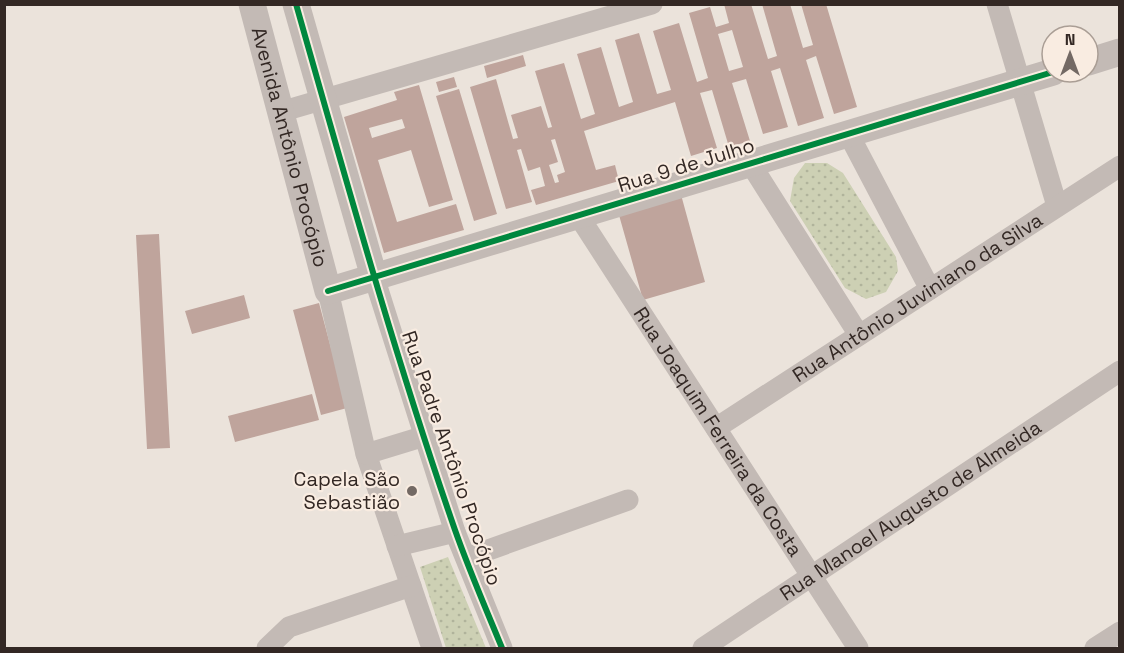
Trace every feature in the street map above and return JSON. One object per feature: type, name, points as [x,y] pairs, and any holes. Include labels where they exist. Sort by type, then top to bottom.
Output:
[{"type":"street","name":"Avenida Antônio Procópio","points":[[252,4],[328,291]]},
{"type":"street","points":[[296,4],[374,276]]},
{"type":"street","points":[[280,112],[652,4]]},
{"type":"street","points":[[997,4],[1057,206]]},
{"type":"street","points":[[1100,58],[1119,52]]},
{"type":"street","name":"Rua 9 de Julho","points":[[328,291],[1040,76]]},
{"type":"street","points":[[848,134],[930,289]]},
{"type":"street","points":[[750,163],[859,335]]},
{"type":"street","name":"Rua Antônio Juviniano da Silva","points":[[716,428],[1119,166]]},
{"type":"street","name":"Rua Joaquim Ferreira da Costa","points":[[579,215],[858,648]]},
{"type":"street","name":"Rua Padre Antônio Procópio","points":[[374,276],[455,532],[502,648]]},
{"type":"street","points":[[328,291],[366,454],[432,648]]},
{"type":"street","name":"Rua Manoel Augusto de Almeida","points":[[703,648],[1119,371]]},
{"type":"street","points":[[366,454],[425,436]]},
{"type":"street","points":[[466,558],[628,500]]},
{"type":"street","points":[[397,546],[455,532]]},
{"type":"street","points":[[267,648],[289,627],[411,586]]},
{"type":"street","points":[[1095,648],[1119,632]]},
{"type":"green space","points":[[805,163],[827,163],[843,173],[896,257],[898,271],[886,292],[866,299],[845,288],[790,201],[794,178]]},
{"type":"green space","points":[[448,557],[486,648],[446,648],[420,567]]},
{"type":"building","points":[[724,4],[751,4],[768,59],[777,56],[762,4],[790,4],[803,48],[813,45],[801,4],[826,4],[857,107],[834,114],[816,56],[806,60],[824,118],[798,126],[780,68],[771,71],[788,127],[763,134],[746,79],[732,83],[750,141],[729,147],[712,90],[700,93],[717,148],[691,156],[675,102],[584,131],[596,170],[615,165],[619,181],[536,205],[531,190],[545,186],[540,167],[528,171],[521,149],[517,150],[532,202],[506,209],[470,87],[496,79],[513,139],[518,138],[511,115],[541,106],[548,128],[552,127],[535,71],[564,63],[581,119],[595,114],[577,54],[601,47],[619,107],[633,102],[615,40],[639,33],[657,94],[671,90],[653,31],[679,23],[697,82],[708,78],[689,13],[710,7],[716,27],[729,23]],"holes":[[[732,30],[743,67],[729,71],[718,34]],[[555,139],[565,172],[557,175],[559,182],[555,183],[549,165],[558,162],[551,140]]]},
{"type":"building","points":[[523,55],[526,66],[487,78],[484,66]]},
{"type":"building","points":[[454,77],[457,87],[439,92],[436,82]]},
{"type":"building","points":[[419,85],[453,200],[429,207],[411,150],[378,160],[397,222],[456,204],[464,230],[384,253],[344,117],[397,100],[394,92]],"holes":[[[402,119],[405,128],[372,138],[369,128]]]},
{"type":"building","points":[[459,89],[497,214],[474,221],[436,96]]},
{"type":"building","points":[[680,191],[705,282],[643,300],[617,208]]},
{"type":"building","points":[[159,234],[170,448],[147,449],[136,235]]},
{"type":"building","points":[[244,295],[250,318],[192,334],[185,311]]},
{"type":"building","points":[[319,303],[347,408],[321,415],[293,310]]},
{"type":"building","points":[[312,394],[319,420],[235,442],[228,416]]},
{"type":"cycle path","points":[[296,4],[412,400],[460,545],[502,648]]},
{"type":"cycle path","points":[[328,291],[1040,76]]},
{"type":"place","name":"Capela São Sebastião","points":[[412,491]]}]
